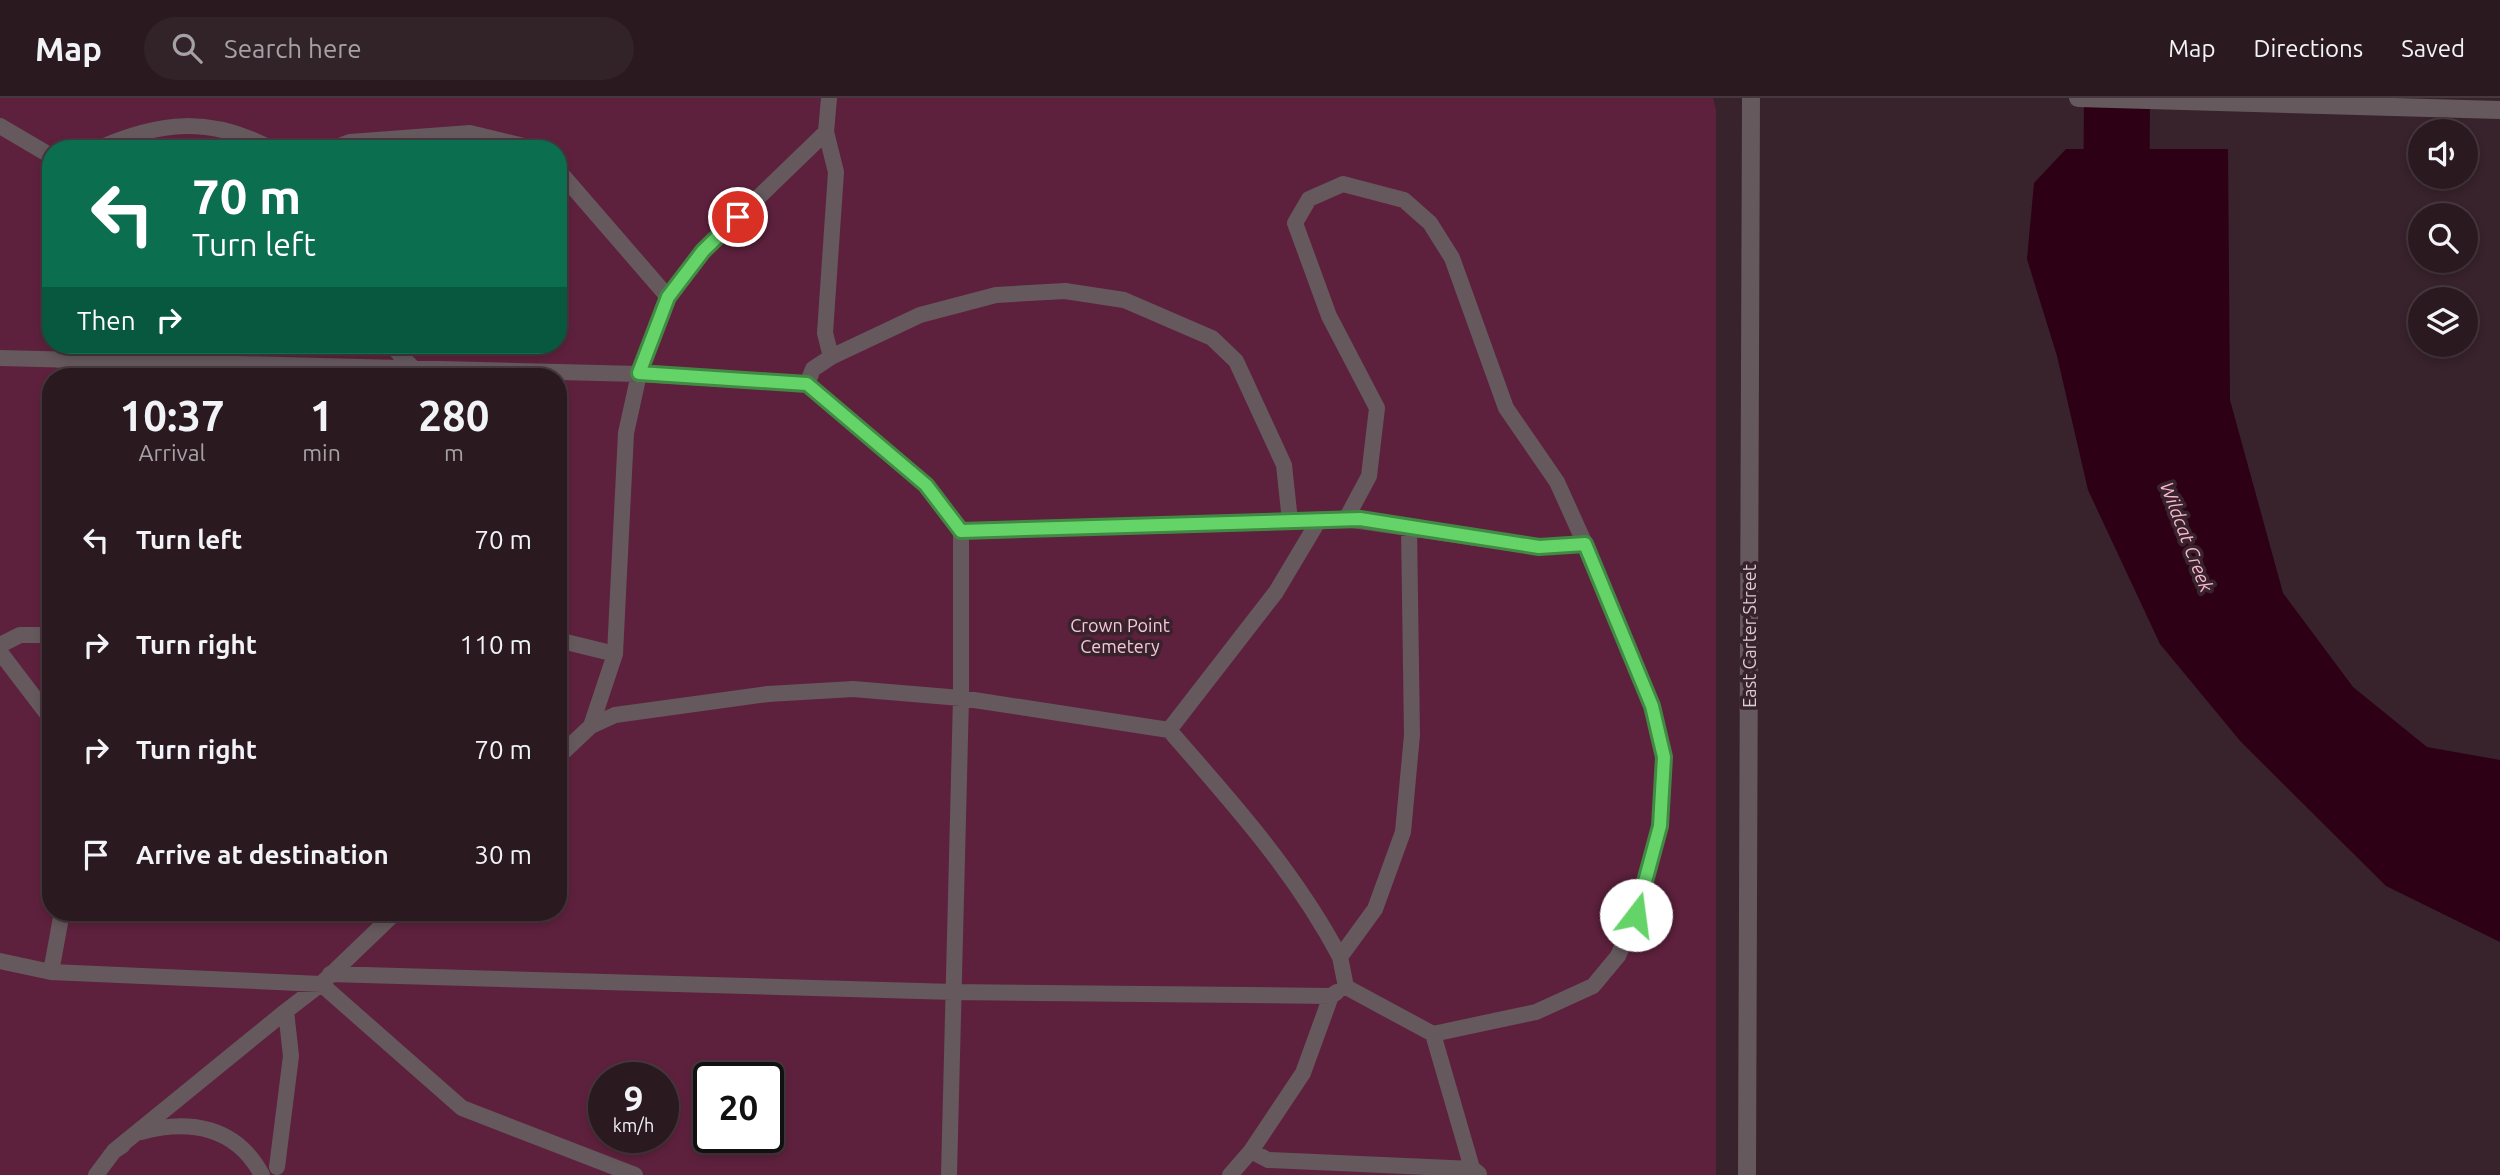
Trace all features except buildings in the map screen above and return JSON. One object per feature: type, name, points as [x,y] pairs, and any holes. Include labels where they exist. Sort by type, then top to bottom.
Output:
[{"type":"street","name":"East Carter Street","points":[[1747,1175],[1751,98]]},
{"type":"street","points":[[2078,98],[2500,110]]},
{"type":"lane","points":[[829,98],[826,132],[836,173],[825,333],[831,357]]},
{"type":"lane","points":[[117,140],[135,132],[175,125],[241,132],[256,140]]},
{"type":"lane","points":[[0,126],[42,151]]},
{"type":"lane","points":[[591,726],[615,654],[626,433],[639,373],[668,297],[703,251],[826,132]]},
{"type":"lane","points":[[377,140],[470,133],[499,140]]},
{"type":"lane","points":[[567,180],[668,297]]},
{"type":"lane","points":[[1346,519],[1369,476],[1377,408],[1329,316],[1295,223],[1309,199],[1343,184],[1404,200],[1430,223],[1452,258],[1506,408],[1557,482],[1585,544],[1652,706],[1664,757],[1660,826],[1636,915],[1618,956],[1593,986],[1536,1012],[1433,1034],[1346,987]]},
{"type":"lane","points":[[807,384],[813,369],[831,357],[920,315],[996,295],[1065,291],[1124,300],[1212,338],[1236,361],[1284,465],[1290,521]]},
{"type":"lane","points":[[58,360],[62,354]]},
{"type":"lane","points":[[400,354],[412,367]]},
{"type":"lane","points":[[0,358],[450,368]]},
{"type":"lane","points":[[567,371],[807,384],[926,485],[961,531],[961,698],[949,1175]]},
{"type":"lane","points":[[961,531],[1346,519],[1539,547],[1585,544]]},
{"type":"lane","points":[[1169,730],[1276,592],[1319,520]]},
{"type":"lane","points":[[1340,957],[1375,909],[1403,832],[1412,735],[1409,528]]},
{"type":"lane","points":[[0,645],[20,635],[42,635]]},
{"type":"lane","points":[[567,642],[615,654]]},
{"type":"lane","points":[[0,652],[42,707]]},
{"type":"lane","points":[[567,749],[591,726],[615,715],[768,694],[853,689],[961,698],[1169,730],[1259,834],[1321,920],[1340,957],[1346,987]]},
{"type":"lane","points":[[51,972],[60,921]]},
{"type":"lane","points":[[96,1175],[114,1151],[326,979],[387,921]]},
{"type":"lane","points":[[0,961],[51,972],[954,992],[1331,996],[1346,987]]},
{"type":"lane","points":[[326,979],[463,1108],[635,1175]]},
{"type":"lane","points":[[1230,1175],[1251,1151],[1303,1073],[1331,996]]},
{"type":"lane","points":[[277,1167],[291,1056],[286,1011]]},
{"type":"lane","points":[[1251,1151],[1268,1160],[1476,1173],[1433,1034]]},
{"type":"lane","points":[[114,1151],[140,1133],[171,1124],[203,1127],[232,1140],[259,1169],[277,1167],[293,1175]]},
{"type":"green space","name":"Crown Point Cemetery","points":[[0,98],[1713,98],[1716,110],[1716,1175],[0,1175]]},
{"type":"water","points":[[2066,149],[2228,149],[2230,400],[2283,593],[2353,687],[2427,747],[2500,760],[2500,942],[2386,886],[2241,742],[2160,644],[2088,490],[2057,356],[2027,259],[2034,183]]},
{"type":"waterway","name":"Wildcat Creek","points":[[2116,240],[2117,98]]},
{"type":"route","points":[[738,217],[703,251],[668,297],[639,373],[807,384],[926,485],[961,531],[1360,519],[1539,547],[1585,544],[1652,706],[1664,757],[1660,826],[1636,915]]}]
